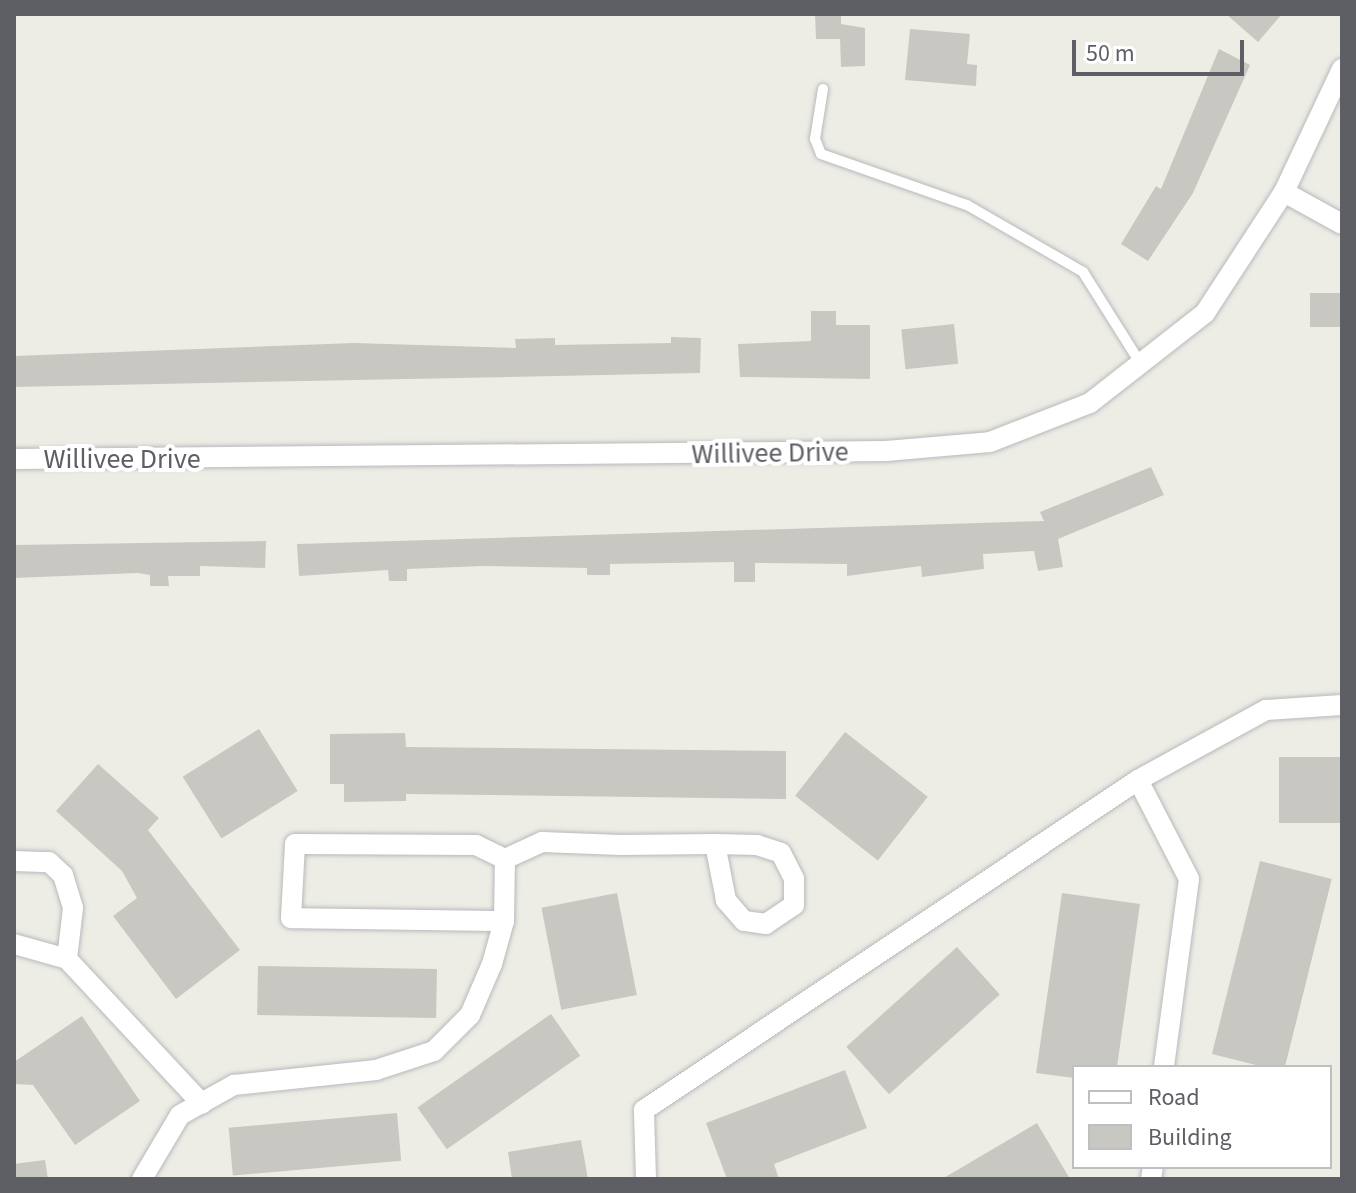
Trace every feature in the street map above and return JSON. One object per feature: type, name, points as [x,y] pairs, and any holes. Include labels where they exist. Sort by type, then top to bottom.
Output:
[{"type":"street","name":"Willivee Drive","points":[[14,459],[944,448],[1040,425],[1142,366],[1205,313],[1284,192],[1342,69]]},
{"type":"street","points":[[1284,192],[1342,224]]},
{"type":"street","points":[[646,1179],[644,1110],[1138,780],[1266,710],[1342,705]]},
{"type":"street","points":[[1138,780],[1189,879],[1164,1065]]},
{"type":"street","points":[[505,859],[542,842],[715,844],[781,853],[794,879],[794,905],[766,924],[744,921],[726,900],[715,844]]},
{"type":"street","points":[[504,921],[291,918],[295,844],[476,845],[505,859]]},
{"type":"street","points":[[142,1179],[180,1115],[234,1085],[376,1070],[434,1051],[470,1015],[504,921],[505,859]]},
{"type":"street","points":[[14,861],[49,862],[63,875],[73,908],[67,959]]},
{"type":"street","points":[[14,944],[67,959],[202,1104]]},
{"type":"lane","points":[[823,89],[815,139],[821,154],[967,205],[1083,272],[1142,366]]},
{"type":"building","points":[[815,14],[841,14],[841,24],[865,28],[865,66],[841,67],[840,39],[816,39]]},
{"type":"building","points":[[1226,14],[1282,14],[1258,42]]},
{"type":"building","points":[[910,29],[970,34],[967,64],[977,65],[976,86],[905,80]]},
{"type":"building","points":[[1219,49],[1250,65],[1193,193],[1148,261],[1121,244],[1156,186],[1161,189]]},
{"type":"building","points":[[1310,293],[1342,293],[1342,327],[1310,327]]},
{"type":"building","points":[[811,311],[836,311],[836,325],[870,325],[870,379],[740,377],[738,344],[811,341]]},
{"type":"building","points":[[954,324],[958,364],[905,369],[901,330]]},
{"type":"building","points":[[671,337],[701,338],[700,373],[14,387],[14,356],[354,343],[516,348],[515,339],[555,338],[555,345],[671,343]]},
{"type":"building","points":[[1151,467],[1164,495],[1058,539],[1063,567],[1038,571],[1034,551],[983,554],[984,569],[922,577],[921,566],[847,576],[847,564],[755,563],[755,582],[734,582],[734,562],[610,564],[610,575],[587,575],[587,568],[484,566],[407,569],[407,581],[389,581],[388,570],[299,576],[297,544],[1044,521],[1040,512]]},
{"type":"building","points":[[266,541],[265,568],[200,566],[200,576],[168,576],[169,586],[150,586],[150,575],[138,573],[14,578],[14,545]]},
{"type":"building","points":[[259,729],[298,791],[221,839],[183,777]]},
{"type":"building","points":[[845,732],[928,797],[878,860],[795,796]]},
{"type":"building","points":[[405,733],[406,747],[786,751],[786,799],[406,794],[406,801],[344,802],[344,784],[330,784],[330,734]]},
{"type":"building","points":[[1279,757],[1342,757],[1342,823],[1279,823]]},
{"type":"building","points":[[98,764],[159,818],[148,830],[240,950],[176,999],[113,916],[137,898],[122,871],[56,811]]},
{"type":"building","points":[[1260,861],[1332,879],[1285,1065],[1256,1065],[1212,1054]]},
{"type":"building","points":[[617,893],[637,995],[561,1010],[541,908]]},
{"type":"building","points":[[1062,893],[1140,904],[1117,1065],[1072,1065],[1072,1078],[1036,1073]]},
{"type":"building","points":[[957,947],[1000,995],[889,1094],[846,1047]]},
{"type":"building","points":[[258,966],[437,969],[436,1018],[257,1015]]},
{"type":"building","points":[[551,1014],[580,1056],[447,1149],[417,1107]]},
{"type":"building","points":[[82,1016],[140,1101],[75,1145],[33,1085],[14,1084],[14,1062]]},
{"type":"building","points":[[845,1070],[867,1128],[774,1164],[779,1179],[727,1179],[706,1123]]},
{"type":"building","points":[[397,1113],[401,1161],[233,1176],[229,1128]]},
{"type":"building","points":[[1037,1123],[1070,1179],[942,1179]]},
{"type":"building","points":[[581,1140],[588,1179],[512,1179],[508,1152]]},
{"type":"building","points":[[45,1160],[48,1179],[14,1179],[14,1164]]}]
